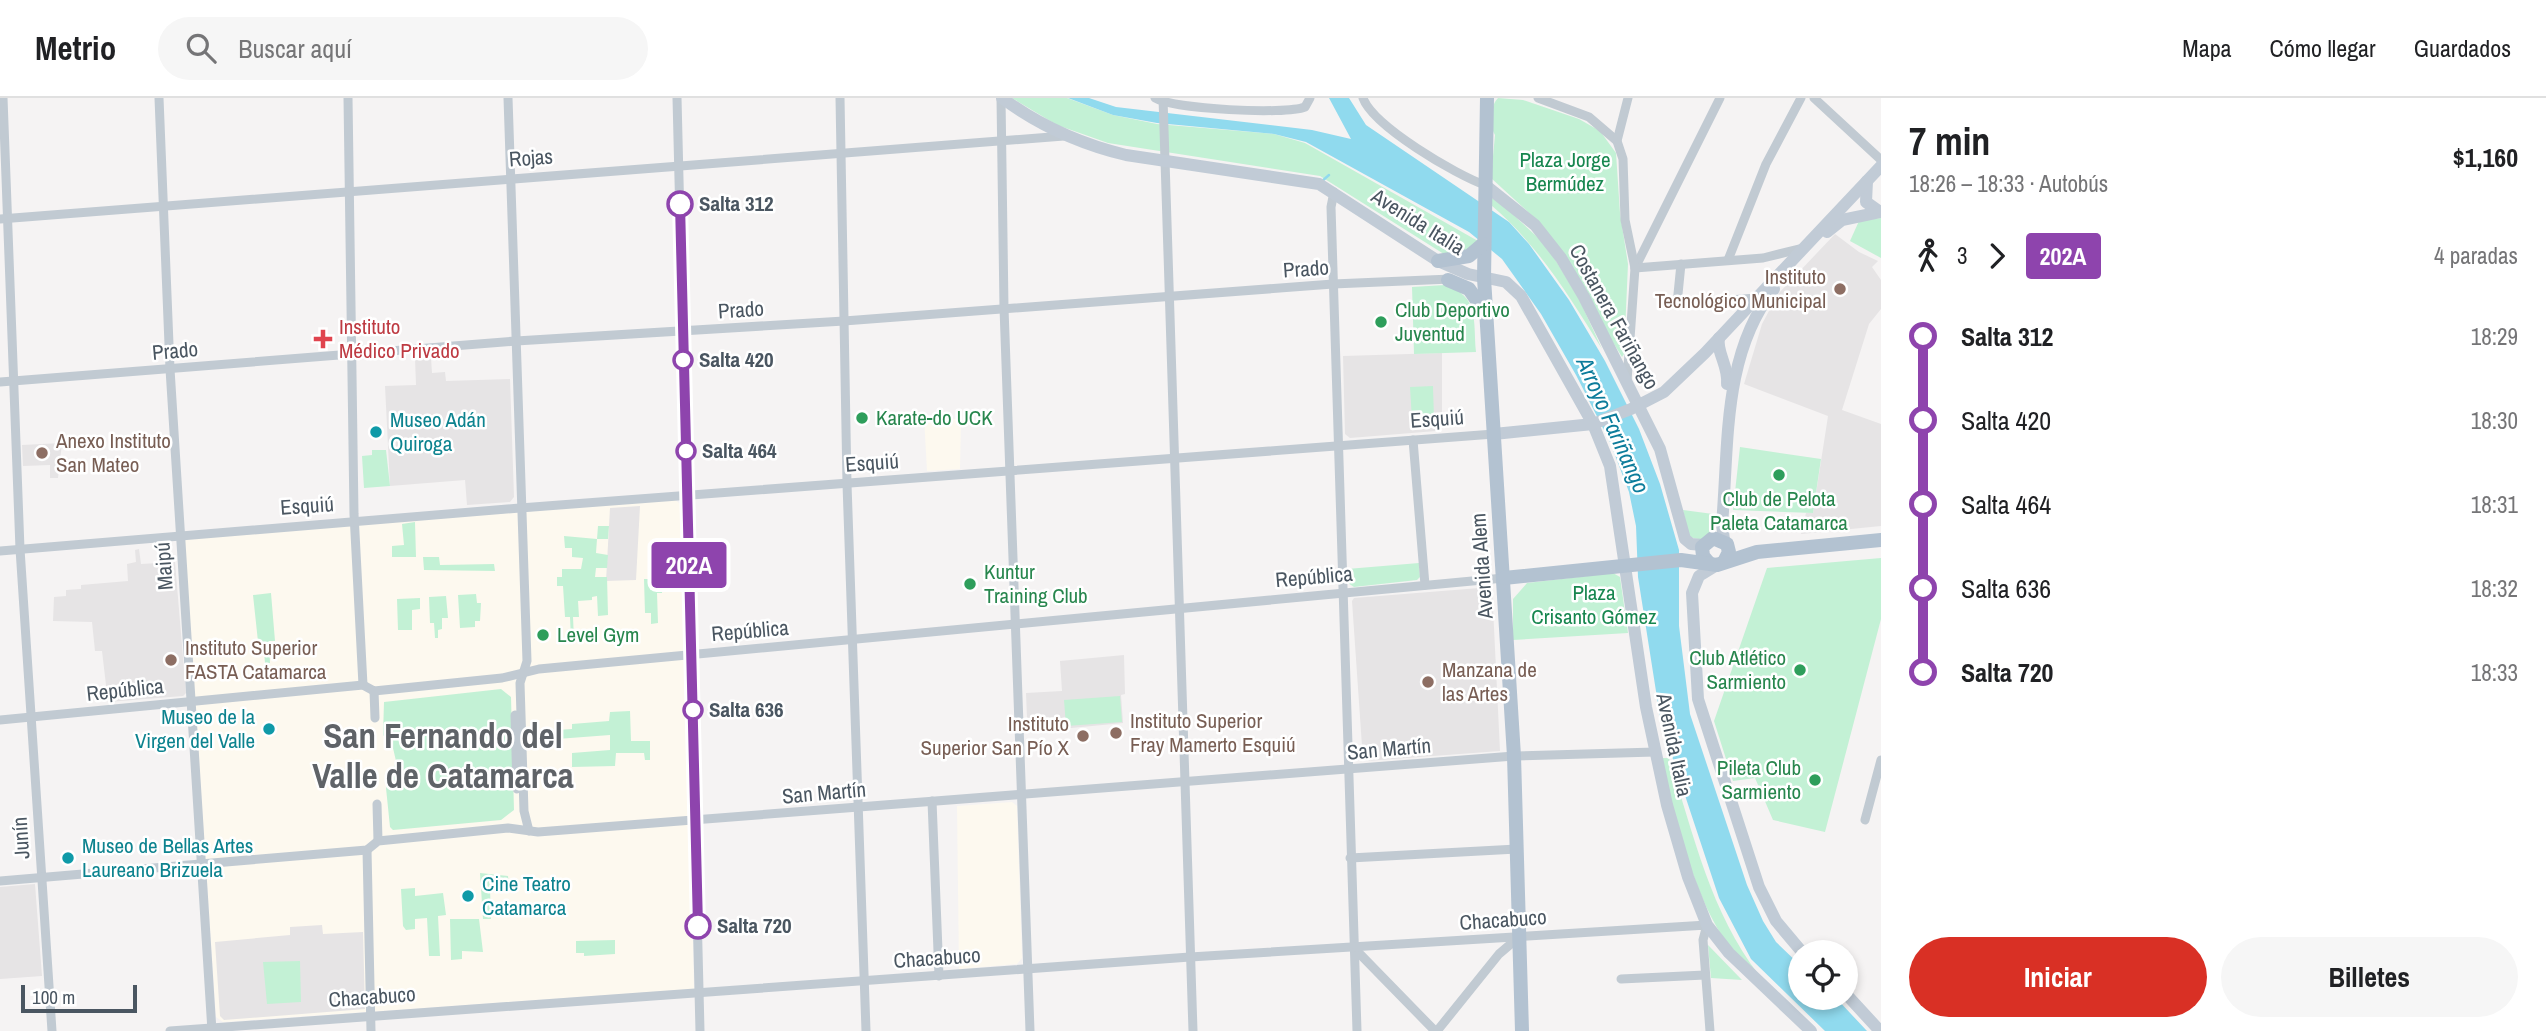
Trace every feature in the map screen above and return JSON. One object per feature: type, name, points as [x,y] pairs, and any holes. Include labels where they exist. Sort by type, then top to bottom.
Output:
[{"type":"main road","name":"Avenida Alem","points":[[1487,98],[1484,278],[1514,756],[1522,1031]]},
{"type":"main road","points":[[1438,261],[1469,256],[1483,244]]},
{"type":"main road","points":[[1448,279],[1469,289],[1486,314]]},
{"type":"main road","points":[[1504,578],[1681,560],[1717,563],[1756,552],[1881,540]]},
{"type":"main road","points":[[1681,560],[1713,543],[1756,552]]},
{"type":"main road","points":[[1713,543],[1703,556],[1717,563]]},
{"type":"main road","points":[[1713,543],[1729,552],[1717,563]]},
{"type":"main road","points":[[1503,554],[1512,564],[1535,573]]},
{"type":"main road","points":[[1506,600],[1535,573]]},
{"type":"street","name":"Junín","points":[[3,98],[4,218],[14,380],[20,550],[52,1031]]},
{"type":"street","name":"Maipú","points":[[159,98],[170,369],[212,1029]]},
{"type":"street","points":[[348,98],[356,521],[363,685],[374,691],[375,718]]},
{"type":"street","points":[[508,98],[527,661],[522,673],[524,810],[529,831]]},
{"type":"street","points":[[677,98],[700,1031]]},
{"type":"street","points":[[840,98],[847,484],[866,1031]]},
{"type":"street","points":[[1002,98],[1004,308],[1030,1031]]},
{"type":"street","name":"Avenida Italia","points":[[1002,98],[1025,115],[1064,136],[1116,153],[1308,181],[1334,192],[1438,261],[1484,278],[1506,282],[1521,296],[1596,423],[1610,466],[1628,564],[1655,752],[1674,831],[1707,925],[1729,953],[1811,1031]]},
{"type":"street","points":[[1193,1031],[1166,161],[1161,103],[1296,111],[1305,107],[1310,98]]},
{"type":"street","name":"Costanera Fariñango","points":[[1363,98],[1369,109],[1399,135],[1450,170],[1509,202],[1550,243],[1584,297],[1627,381],[1635,407],[1660,449],[1685,539],[1690,544],[1713,543]]},
{"type":"street","points":[[1538,98],[1588,117],[1617,141],[1623,159],[1628,243],[1635,268],[1627,381]]},
{"type":"street","points":[[1617,141],[1628,98]]},
{"type":"street","points":[[1635,268],[1720,98]]},
{"type":"street","points":[[1728,260],[1766,164],[1801,98]]},
{"type":"street","points":[[1814,98],[1881,160]]},
{"type":"street","name":"Rojas","points":[[4,218],[1064,136]]},
{"type":"street","name":"Esquiú","points":[[0,551],[520,508],[1174,460],[1596,423],[1664,392],[1722,335],[1881,166]]},
{"type":"street","points":[[1867,181],[1866,202],[1881,212]]},
{"type":"street","points":[[1334,192],[1331,207],[1333,284],[1357,1031]]},
{"type":"street","points":[[1713,543],[1722,524],[1734,379],[1742,349],[1765,300],[1832,227],[1853,217],[1881,212]]},
{"type":"street","points":[[1635,268],[1763,258],[1802,248]]},
{"type":"street","points":[[1763,258],[1774,263],[1779,274]]},
{"type":"street","points":[[1681,264],[1677,304],[1756,298]]},
{"type":"street","name":"Prado","points":[[0,382],[352,352],[844,321],[1333,284],[1484,278]]},
{"type":"street","points":[[1713,543],[1728,378],[1722,354],[1717,347],[1722,335],[1738,333],[1742,349]]},
{"type":"street","points":[[1722,354],[1730,357],[1742,349]]},
{"type":"street","points":[[1413,440],[1425,585]]},
{"type":"street","points":[[1717,563],[1699,576],[1692,593],[1698,699],[1759,887],[1776,922],[1792,940]]},
{"type":"street","name":"República","points":[[374,691],[502,678],[539,669],[1504,578]]},
{"type":"street","points":[[502,678],[511,684],[514,694],[518,817],[508,828]]},
{"type":"street","name":"República","points":[[0,720],[363,685]]},
{"type":"street","name":"San Martín","points":[[378,841],[508,828],[529,831],[696,820],[1514,756],[1655,752]]},
{"type":"street","points":[[1866,820],[1881,760]]},
{"type":"street","points":[[932,801],[940,976]]},
{"type":"street","points":[[0,881],[367,850],[378,841],[377,804]]},
{"type":"street","points":[[1350,858],[1517,849]]},
{"type":"street","points":[[367,850],[371,1031]]},
{"type":"street","points":[[1707,925],[1703,940],[1710,1031]]},
{"type":"street","name":"Chacabuco","points":[[170,1031],[370,1014],[1190,957],[1707,925]]},
{"type":"street","points":[[1354,948],[1436,1031],[1499,954],[1519,937]]},
{"type":"street","points":[[1621,979],[1706,975]]},
{"type":"street","points":[[1858,1008],[1880,1031]]},
{"type":"shaded area","points":[[1835,234],[1859,252],[1878,261],[1872,267],[1881,280],[1881,309],[1869,324],[1842,410],[1881,424],[1881,526],[1801,534],[1806,513],[1813,513],[1828,416],[1744,384],[1762,324],[1778,294]]},
{"type":"shaded area","points":[[1442,353],[1442,425],[1436,426],[1436,431],[1350,438],[1345,434],[1343,356]]},
{"type":"shaded area","points":[[415,358],[431,358],[432,373],[445,372],[446,381],[510,379],[514,497],[510,502],[467,505],[465,480],[390,486],[385,386],[416,385]]},
{"type":"shaded area","points":[[947,415],[948,419],[961,419],[960,469],[927,471],[924,417]]},
{"type":"shaded area","name":"Anexo Instituto San Mateo","points":[[62,443],[58,478],[50,478],[50,465],[23,466],[22,445]]},
{"type":"shaded area","points":[[675,500],[683,506],[694,989],[223,1022],[216,1017],[184,538]]},
{"type":"shaded area","points":[[640,506],[636,580],[606,581],[610,508]]},
{"type":"shaded area","points":[[139,549],[141,564],[175,562],[186,693],[183,696],[108,702],[102,651],[95,651],[92,622],[53,621],[54,597],[66,596],[66,590],[81,589],[81,585],[128,581],[127,564],[136,562],[135,550]]},
{"type":"shaded area","name":"Manzana de las Artes","points":[[1492,587],[1500,751],[1366,761],[1365,746],[1362,746],[1352,601],[1354,598]]},
{"type":"shaded area","points":[[1124,655],[1125,694],[1121,695],[1123,723],[1061,729],[1060,717],[1027,718],[1026,693],[1062,691],[1060,661]]},
{"type":"shaded area","points":[[1012,802],[1017,806],[1022,958],[1017,964],[959,969],[957,806]]},
{"type":"shaded area","points":[[35,884],[42,976],[0,979],[0,887]]},
{"type":"shaded area","points":[[322,925],[323,934],[363,932],[365,1009],[224,1020],[220,1016],[215,942],[290,935],[290,927]]},
{"type":"green space","points":[[1012,98],[1067,98],[1113,115],[1157,124],[1274,134],[1305,143],[1478,241],[1475,248],[1447,256],[1320,176],[1108,143],[1057,125]]},
{"type":"green space","name":"Plaza Jorge Bermúdez","points":[[1498,98],[1523,100],[1579,119],[1600,131],[1616,153],[1620,213],[1628,264],[1622,357],[1539,222],[1491,178],[1495,135],[1491,116]]},
{"type":"green space","points":[[1495,198],[1547,246],[1579,299],[1602,349],[1538,254],[1491,205],[1491,199]]},
{"type":"green space","points":[[1881,218],[1881,258],[1850,241],[1859,221]]},
{"type":"green space","points":[[1445,285],[1464,296],[1469,303],[1474,321],[1476,352],[1414,354],[1412,287]]},
{"type":"green space","points":[[1433,386],[1434,419],[1412,420],[1410,387]]},
{"type":"green space","name":"Club de Pelota Paleta Catamarca","points":[[1740,447],[1821,459],[1813,513],[1733,510]]},
{"type":"green space","points":[[372,450],[386,450],[390,486],[364,488],[362,456],[372,455]]},
{"type":"green space","points":[[1683,510],[1713,514],[1710,534],[1703,540],[1689,537]]},
{"type":"green space","points":[[415,522],[416,557],[392,557],[392,546],[404,545],[402,524]]},
{"type":"green space","points":[[598,526],[609,526],[608,539],[597,539]]},
{"type":"green space","points":[[564,536],[597,539],[596,553],[608,555],[607,568],[596,568],[595,577],[607,577],[608,615],[598,616],[597,596],[592,597],[592,600],[578,601],[579,617],[573,617],[574,639],[571,639],[570,617],[565,617],[563,586],[557,586],[557,577],[562,577],[562,569],[581,569],[583,558],[572,557],[572,548],[565,548]]},
{"type":"green space","points":[[423,557],[439,557],[440,565],[494,564],[495,571],[424,570]]},
{"type":"green space","name":"Club Atlético Sarmiento","points":[[1881,558],[1881,619],[1825,832],[1773,820],[1755,778],[1733,781],[1714,721],[1767,568]]},
{"type":"green space","points":[[1419,563],[1420,577],[1417,580],[1354,587],[1348,583],[1347,569]]},
{"type":"green space","name":"Plaza Crisanto Gómez","points":[[1613,573],[1620,577],[1628,633],[1513,640],[1513,599],[1527,583]]},
{"type":"green space","points":[[644,579],[662,579],[662,593],[657,593],[658,623],[651,624],[651,613],[645,613]]},
{"type":"green space","points":[[271,593],[275,641],[269,641],[270,663],[265,663],[264,651],[259,651],[253,595]]},
{"type":"green space","points":[[476,594],[477,603],[481,603],[480,621],[475,621],[475,627],[460,628],[458,595]]},
{"type":"green space","points":[[446,596],[448,618],[442,618],[442,629],[438,630],[438,638],[435,638],[434,623],[430,623],[429,597]]},
{"type":"green space","points":[[420,598],[420,609],[412,610],[412,630],[398,630],[397,599]]},
{"type":"green space","points":[[501,689],[511,697],[514,810],[501,820],[393,830],[390,827],[386,788],[396,761],[393,748],[383,735],[384,702]]},
{"type":"green space","points":[[1120,696],[1122,722],[1066,726],[1064,700]]},
{"type":"green space","points":[[630,711],[631,741],[650,741],[650,760],[645,760],[644,753],[616,753],[615,766],[572,767],[572,753],[610,750],[610,735],[557,739],[557,730],[572,729],[572,724],[609,721],[610,712]]},
{"type":"green space","points":[[1661,758],[1669,758],[1715,898],[1742,951],[1759,975],[1739,957],[1722,936],[1701,895],[1678,826]]},
{"type":"green space","points":[[480,873],[508,876],[509,887],[490,888],[491,919],[483,919]]},
{"type":"green space","points":[[415,888],[415,896],[443,893],[446,915],[438,916],[440,956],[429,956],[427,918],[415,919],[415,929],[406,930],[403,926],[401,889]]},
{"type":"green space","points":[[450,919],[479,919],[483,952],[462,951],[462,959],[451,960]]},
{"type":"green space","points":[[615,940],[615,954],[584,956],[584,953],[576,953],[576,941]]},
{"type":"green space","points":[[1708,945],[1742,980],[1711,978]]},
{"type":"green space","points":[[300,961],[301,1002],[267,1004],[263,962]]},
{"type":"water","name":"Arroyo Fariñango","points":[[1068,98],[1089,98],[1116,107],[1312,130],[1351,139],[1329,98],[1349,98],[1366,125],[1509,222],[1529,244],[1569,300],[1605,361],[1639,429],[1660,484],[1679,550],[1679,626],[1690,714],[1747,885],[1763,921],[1776,942],[1788,954],[1788,995],[1751,959],[1719,898],[1661,723],[1638,577],[1636,526],[1629,492],[1610,442],[1541,314],[1502,259],[1469,232],[1306,142],[1274,134],[1157,123],[1113,115]]},
{"type":"water","points":[[1803,1010],[1847,1010],[1867,1031],[1825,1031]]},
{"type":"waterway","points":[[1321,182],[1329,175]]},
{"type":"bus line","name":"202A","points":[[680,204],[698,926]]},
{"type":"place","name":"Salta 312","points":[[680,204]]},
{"type":"place","name":"Instituto Tecnológico Municipal","points":[[1840,289]]},
{"type":"place","name":"Club Deportivo Juventud","points":[[1381,322]]},
{"type":"place","name":"Instituto Médico Privado","points":[[323,339]]},
{"type":"place","name":"Salta 420","points":[[683,360]]},
{"type":"place","name":"Karate-do UCK","points":[[862,418]]},
{"type":"place","name":"Museo Adán Quiroga","points":[[376,432]]},
{"type":"place","name":"Salta 464","points":[[686,451]]},
{"type":"place","name":"Anexo Instituto San Mateo","points":[[42,453]]},
{"type":"place","name":"Club de Pelota Paleta Catamarca","points":[[1779,475]]},
{"type":"place","name":"Kuntur Training Club","points":[[970,584]]},
{"type":"place","name":"Level Gym","points":[[543,635]]},
{"type":"place","name":"Instituto Superior FASTA Catamarca","points":[[171,660]]},
{"type":"place","name":"Club Atlético Sarmiento","points":[[1800,670]]},
{"type":"place","name":"Manzana de las Artes","points":[[1428,682]]},
{"type":"place","name":"Salta 636","points":[[693,710]]},
{"type":"place","name":"Museo de la Virgen del Valle","points":[[269,729]]},
{"type":"place","name":"Instituto Superior Fray Mamerto Esquiú","points":[[1116,733]]},
{"type":"place","name":"Instituto Superior San Pío X","points":[[1083,736]]},
{"type":"place","name":"Pileta Club Sarmiento","points":[[1815,780]]},
{"type":"place","name":"Museo de Bellas Artes Laureano Brizuela","points":[[68,858]]},
{"type":"place","name":"Cine Teatro Catamarca","points":[[468,896]]},
{"type":"place","name":"Salta 720","points":[[698,926]]},
{"type":"district","name":"San Fernando del Valle de Catamarca","points":[[443,756]]}]
